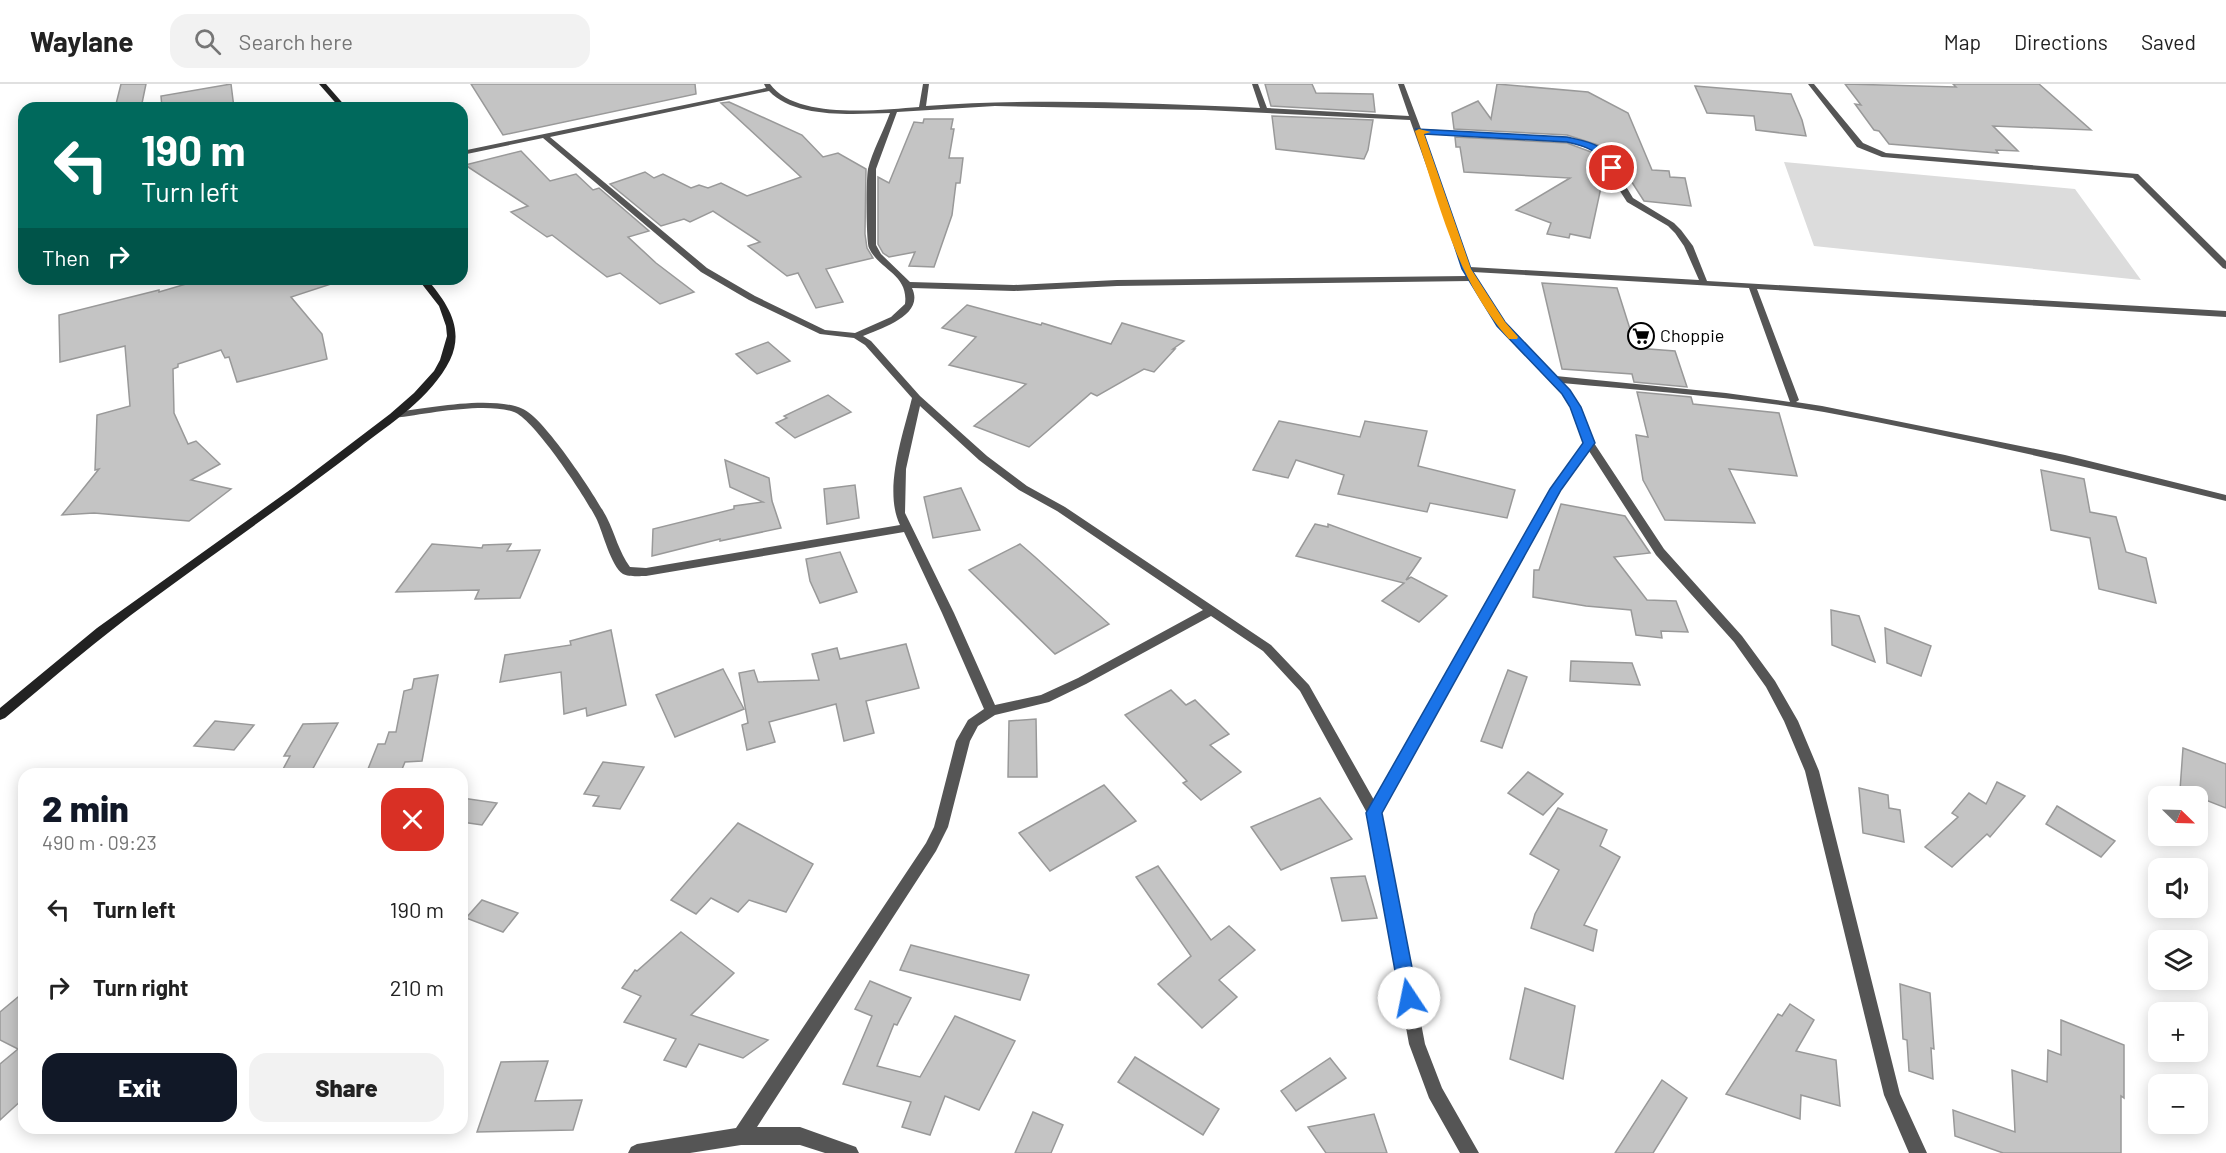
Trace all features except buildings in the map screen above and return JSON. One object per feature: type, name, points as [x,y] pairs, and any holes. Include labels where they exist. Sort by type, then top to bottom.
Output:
[{"type":"street","points":[[322,84],[338,102]]},
{"type":"street","points":[[922,108],[926,84]]},
{"type":"street","points":[[1255,84],[1264,108]]},
{"type":"street","points":[[1401,84],[1470,273],[1501,324],[1554,379],[1575,407],[1589,443],[1660,552],[1738,639],[1771,684],[1791,720],[1812,771],[1892,1095],[1918,1153]]},
{"type":"street","points":[[1810,84],[1852,137],[1874,152],[1901,158],[2136,176],[2226,266]]},
{"type":"street","points":[[468,152],[768,87],[779,98],[796,106],[827,110],[894,112],[993,104],[1264,108],[1414,118]]},
{"type":"street","points":[[856,336],[899,316],[910,308],[912,299],[908,285],[893,268],[876,256],[872,245],[872,169],[894,112]]},
{"type":"street","points":[[1419,131],[1567,139],[1588,144],[1602,152],[1631,201],[1669,223],[1686,237],[1704,283]]},
{"type":"street","points":[[544,135],[704,270],[752,298],[823,332],[856,336],[868,343],[917,398],[983,458],[1023,488],[1061,509],[1267,648],[1305,688],[1374,813],[1417,1044],[1435,1092],[1470,1153]]},
{"type":"street","points":[[2212,250],[2226,260]]},
{"type":"street","points":[[908,285],[1014,288],[1470,273],[1704,283],[2226,314]]},
{"type":"street","points":[[0,715],[114,621],[330,466],[395,415],[424,386],[445,360],[451,342],[446,308],[427,285]]},
{"type":"street","points":[[1752,286],[1794,400]]},
{"type":"street","points":[[1554,379],[1726,396],[1822,409],[2065,458],[2226,498]]},
{"type":"street","points":[[917,398],[903,454],[898,496],[900,513],[948,613],[991,711]]},
{"type":"street","points":[[395,415],[503,406],[522,412],[535,424],[597,510],[610,533],[616,558],[627,571],[646,572],[906,528]]},
{"type":"street","points":[[1374,813],[1550,499],[1589,443]]},
{"type":"street","points":[[741,1136],[931,848],[941,826],[963,741],[973,723],[991,711],[1044,699],[1213,610]]},
{"type":"street","points":[[637,1153],[741,1136],[800,1136],[850,1153]]},
{"type":"shaded area","points":[[1784,162],[2075,189],[2141,280],[1814,246]]},
{"type":"slow traffic","points":[[1427,132],[1419,131],[1467,269],[1501,324],[1513,337]]},
{"type":"place","name":"Choppie","points":[[1641,336]]},
{"type":"route","points":[[1409,998],[1374,813],[1440,691],[1556,489],[1589,443],[1575,407],[1566,392],[1501,324],[1467,269],[1419,131],[1567,139],[1588,144],[1602,152],[1612,168]]}]
